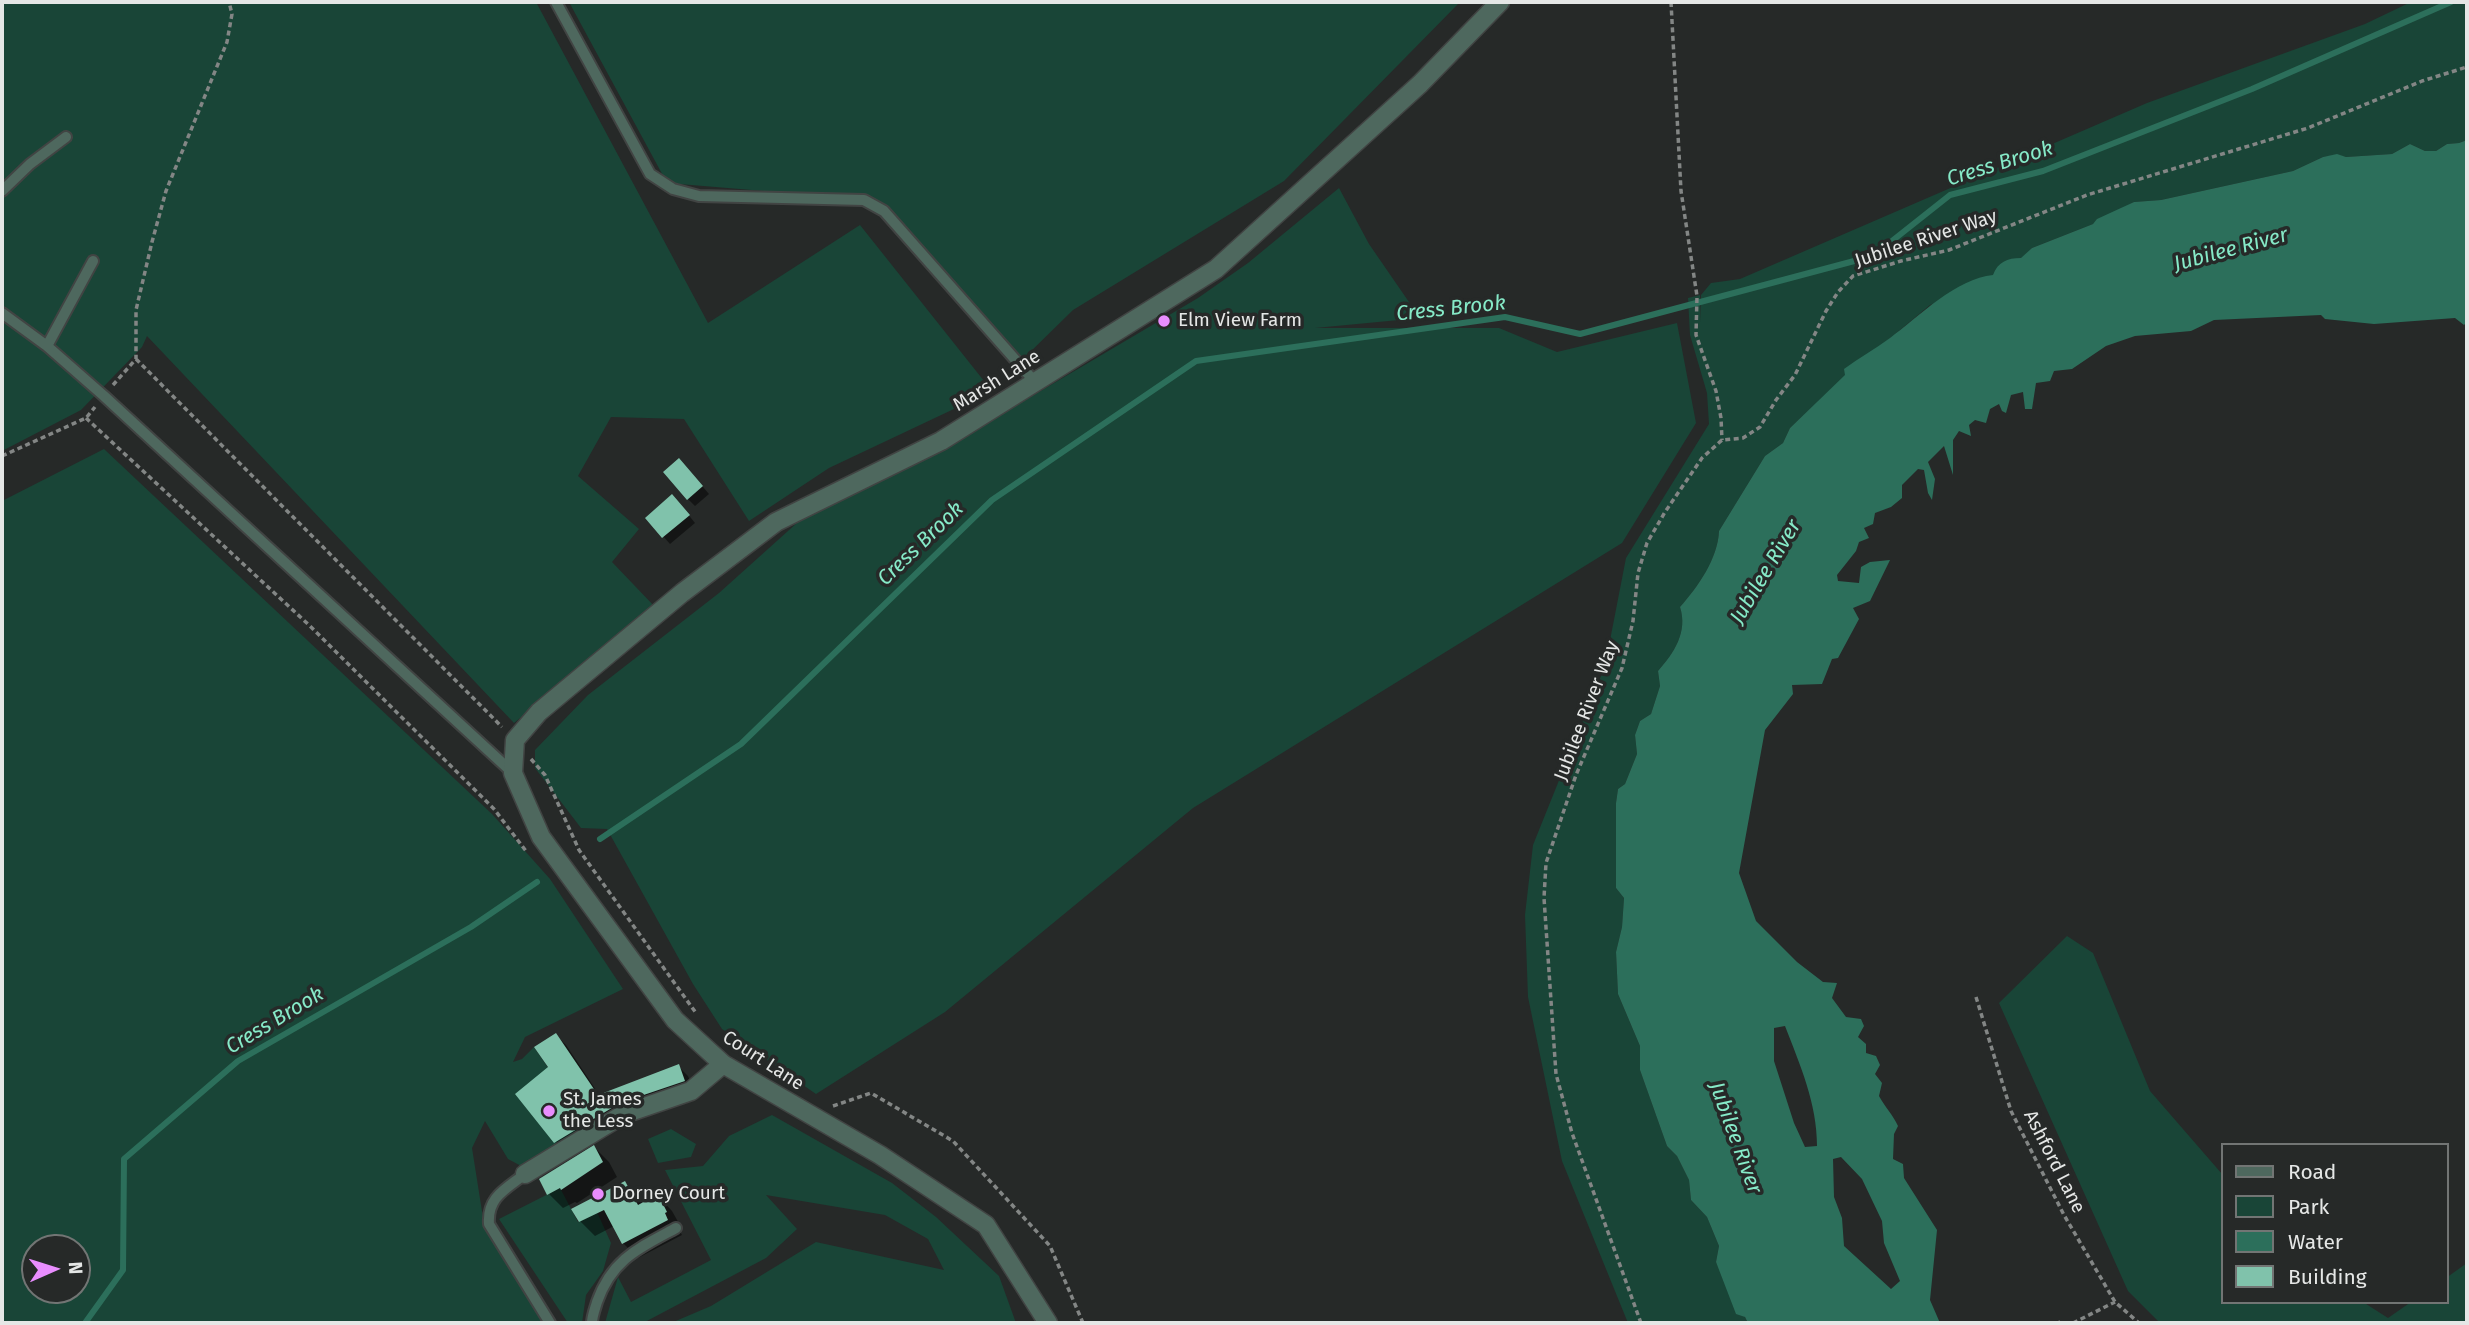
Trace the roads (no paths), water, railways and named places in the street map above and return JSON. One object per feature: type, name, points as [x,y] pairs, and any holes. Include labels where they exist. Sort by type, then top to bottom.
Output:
[{"type":"street","name":"Marsh Lane","points":[[513,773],[515,740],[539,712],[682,593],[776,522],[941,441],[1216,269],[1420,84],[1500,2]]},
{"type":"street","name":"Court Lane","points":[[513,773],[541,838],[675,1020],[723,1064],[880,1155],[985,1225],[1048,1323]]},
{"type":"street","points":[[525,1174],[624,1114],[691,1091],[723,1064]]},
{"type":"lane","points":[[556,2],[650,174],[673,189],[699,196],[864,200],[884,211],[1035,382]]},
{"type":"lane","points":[[2,191],[30,164],[65,137]]},
{"type":"lane","points":[[47,346],[93,261]]},
{"type":"lane","points":[[2,313],[47,346],[104,396],[513,773]]},
{"type":"lane","points":[[525,1174],[494,1200],[488,1212],[489,1224],[550,1323]]},
{"type":"lane","points":[[592,1323],[601,1289],[612,1270],[628,1254],[676,1228]]},
{"type":"water","name":"Jubilee River","points":[[2467,140],[2467,322],[2464,325],[2455,318],[2374,324],[2325,319],[2321,315],[2214,320],[2191,331],[2135,336],[2106,346],[2072,369],[2054,371],[2050,381],[2036,383],[2032,409],[2025,409],[2023,392],[2011,395],[2006,413],[1999,404],[1990,409],[1986,423],[1975,420],[1969,425],[1971,436],[1959,431],[1953,440],[1953,475],[1944,446],[1928,462],[1935,479],[1932,500],[1924,470],[1918,469],[1902,485],[1902,498],[1891,507],[1875,513],[1873,524],[1864,528],[1869,538],[1859,542],[1856,551],[1837,575],[1838,581],[1859,583],[1861,567],[1870,562],[1890,560],[1870,601],[1853,608],[1859,619],[1838,658],[1832,659],[1822,684],[1792,685],[1793,694],[1765,730],[1739,873],[1756,921],[1797,962],[1823,982],[1837,983],[1832,998],[1846,1017],[1861,1019],[1864,1026],[1858,1037],[1866,1044],[1866,1053],[1876,1056],[1880,1065],[1875,1074],[1882,1083],[1879,1096],[1898,1126],[1894,1134],[1893,1159],[1903,1164],[1904,1178],[1937,1230],[1930,1300],[1940,1323],[1748,1323],[1745,1317],[1736,1314],[1716,1262],[1719,1246],[1707,1217],[1691,1200],[1689,1180],[1677,1156],[1667,1146],[1640,1070],[1640,1046],[1618,994],[1616,952],[1622,927],[1624,898],[1616,888],[1618,789],[1625,784],[1637,754],[1635,735],[1640,721],[1651,714],[1660,686],[1658,671],[1678,642],[1682,625],[1680,607],[1706,572],[1715,551],[1719,531],[1765,456],[1783,443],[1790,428],[1845,375],[1844,369],[1952,291],[1966,283],[1993,275],[2004,262],[2021,258],[2032,248],[2093,224],[2097,219],[2134,202],[2161,200],[2293,171],[2323,157],[2337,154],[2346,157],[2392,154],[2410,144],[2425,151],[2436,151],[2447,144]],"holes":[[[1785,1026],[1811,1099],[1817,1146],[1805,1147],[1794,1123],[1774,1061],[1774,1028]],[[1841,1157],[1862,1179],[1882,1221],[1884,1243],[1900,1281],[1891,1289],[1844,1246],[1842,1218],[1834,1197],[1833,1159]]]},
{"type":"waterway","name":"Cress Brook","points":[[600,839],[741,744],[992,500],[1196,361],[1505,317],[1580,334],[1873,256],[1950,195],[2043,171],[2252,89],[2451,2]]},
{"type":"waterway","name":"Cress Brook","points":[[85,1323],[123,1270],[124,1159],[238,1061],[471,927],[537,882]]},
{"type":"place","name":"Elm View Farm","points":[[1164,321]]},
{"type":"place","name":"St. James the Less","points":[[549,1111]]},
{"type":"place","name":"Dorney Court","points":[[598,1194]]}]
